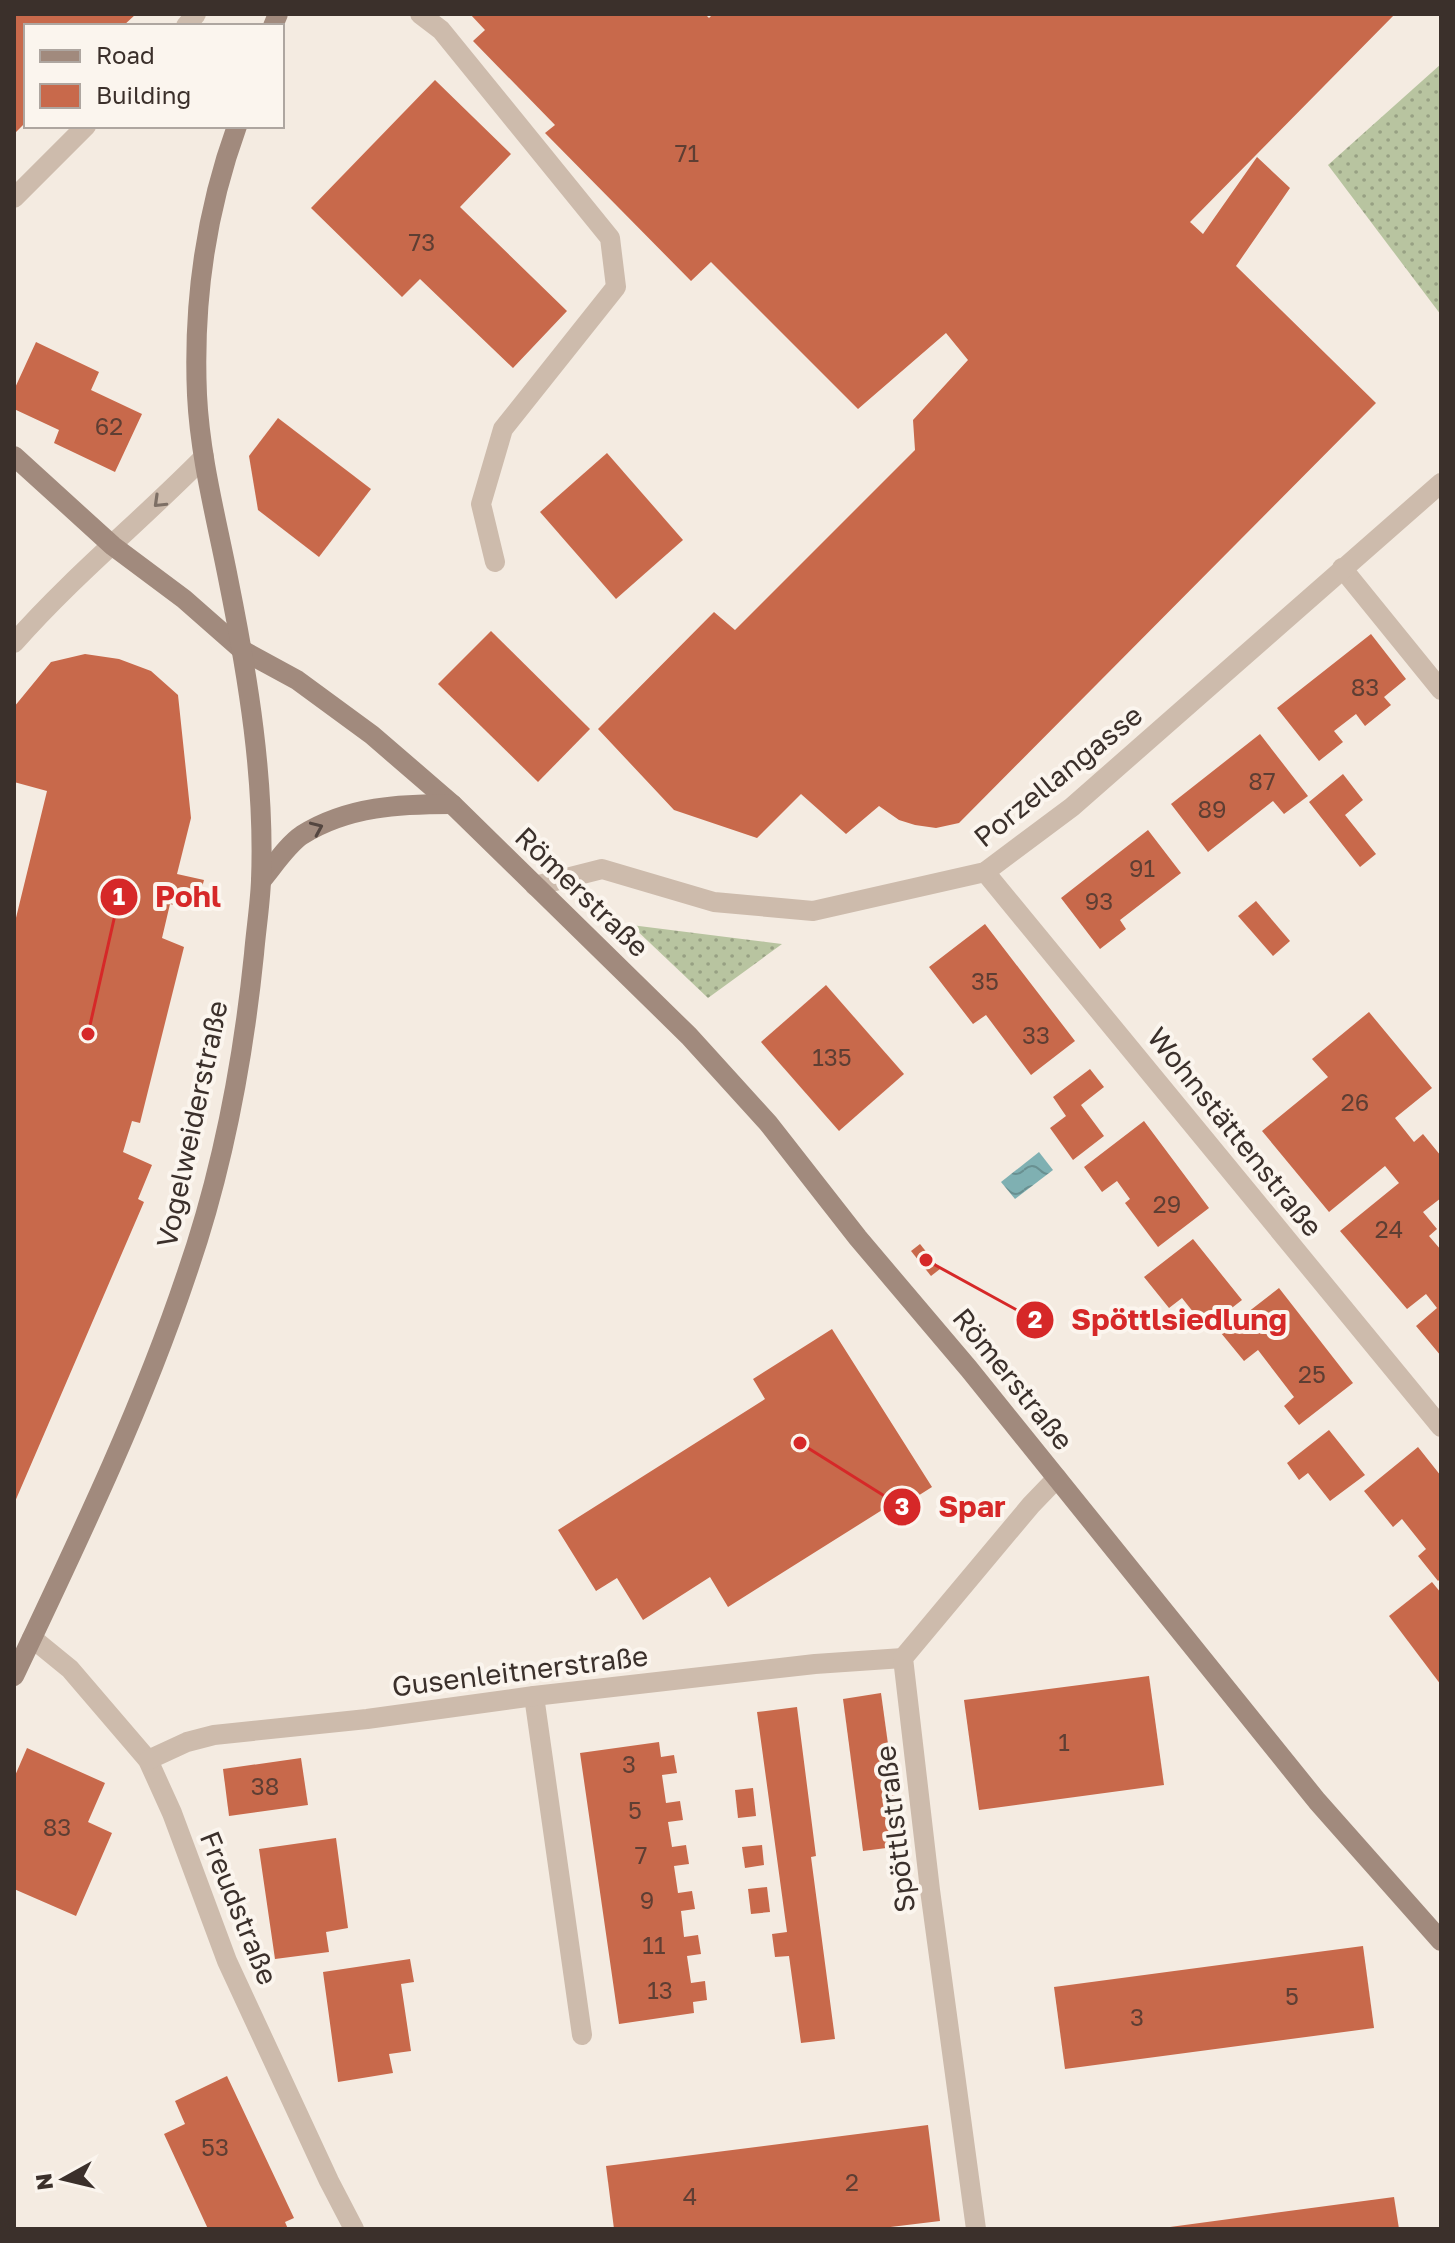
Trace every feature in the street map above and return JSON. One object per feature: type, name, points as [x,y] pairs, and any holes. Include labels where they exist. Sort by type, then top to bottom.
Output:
[{"type":"main road","name":"Vogelweiderstraße","points":[[14,1676],[156,1362],[213,1187],[247,1017],[261,881],[257,762],[242,650],[204,457],[197,396],[198,284],[209,227],[236,128]]},
{"type":"main road","name":"Römerstraße","points":[[14,456],[113,546],[184,599],[242,650],[297,680],[372,735],[452,804],[689,1036],[768,1123],[858,1238],[969,1369],[1317,1801],[1441,1941]]},
{"type":"main road","points":[[261,881],[301,835],[344,816],[393,804],[452,804]]},
{"type":"street","points":[[420,14],[441,30],[610,238],[616,287],[503,429],[481,504],[495,562]]},
{"type":"street","points":[[14,198],[84,128]]},
{"type":"street","points":[[14,643],[38,616],[204,457]]},
{"type":"street","name":"Porzellangasse","points":[[535,886],[602,869],[714,902],[813,911],[985,872],[1072,807],[1441,483]]},
{"type":"street","points":[[1342,568],[1441,690]]},
{"type":"street","name":"Wohnstättenstraße","points":[[985,872],[1441,1427]]},
{"type":"street","points":[[903,1658],[1057,1478]]},
{"type":"street","name":"Freudstraße","points":[[32,1638],[70,1669],[148,1760],[172,1813],[227,1961],[354,2229]]},
{"type":"street","name":"Gusenleitnerstraße","points":[[148,1760],[187,1742],[214,1735],[815,1664],[903,1658]]},
{"type":"street","name":"Spöttlstraße","points":[[903,1658],[930,1890],[976,2229]]},
{"type":"street","points":[[534,1696],[582,2035]]},
{"type":"green space","points":[[1441,64],[1441,315],[1328,165]]},
{"type":"green space","points":[[631,925],[782,944],[708,998]]},
{"type":"water","points":[[1039,1152],[1053,1170],[1015,1199],[1001,1182]]},
{"type":"building","points":[[14,14],[136,14],[125,24],[24,24],[24,124],[14,134]]},
{"type":"building","points":[[470,14],[705,14],[709,18],[713,14],[1395,14],[1190,222],[1203,234],[1257,157],[1290,188],[1236,266],[1376,403],[959,823],[936,828],[915,825],[899,820],[879,806],[846,834],[801,794],[757,838],[674,810],[598,729],[714,612],[735,630],[915,450],[913,420],[968,360],[946,333],[858,409],[711,262],[691,281],[545,133],[555,125],[473,41],[485,30]]},
{"type":"building","points":[[435,80],[511,154],[460,207],[567,311],[513,368],[420,279],[402,297],[311,208]]},
{"type":"building","points":[[36,342],[99,372],[91,390],[142,414],[115,472],[54,443],[59,430],[14,409],[14,390]]},
{"type":"building","points":[[278,418],[371,489],[319,557],[258,510],[249,456]]},
{"type":"building","points":[[607,453],[683,540],[616,599],[540,512]]},
{"type":"building","points":[[491,631],[590,729],[538,782],[438,684]]},
{"type":"building","points":[[1371,634],[1406,679],[1384,697],[1391,705],[1365,726],[1356,714],[1334,731],[1343,742],[1319,761],[1277,708]]},
{"type":"building","points":[[85,654],[119,659],[151,671],[178,695],[191,818],[177,874],[204,880],[196,910],[170,904],[162,938],[184,947],[140,1123],[132,1121],[123,1152],[152,1165],[138,1199],[144,1202],[14,1504],[14,926],[47,791],[14,782],[14,707],[51,662]]},
{"type":"building","points":[[1260,734],[1308,796],[1284,814],[1273,801],[1208,852],[1171,804]]},
{"type":"building","points":[[1343,774],[1363,800],[1345,815],[1376,854],[1360,867],[1309,802]]},
{"type":"building","points":[[1148,830],[1181,873],[1120,920],[1126,929],[1100,949],[1061,898]]},
{"type":"building","points":[[1256,901],[1290,941],[1273,956],[1238,916]]},
{"type":"building","points":[[985,924],[1075,1041],[1031,1075],[986,1015],[973,1024],[929,967]]},
{"type":"building","points":[[826,985],[904,1074],[839,1131],[761,1042]]},
{"type":"building","points":[[1369,1012],[1432,1088],[1395,1118],[1414,1142],[1423,1134],[1441,1156],[1441,1198],[1423,1212],[1437,1229],[1429,1236],[1441,1250],[1441,1356],[1416,1326],[1437,1308],[1426,1294],[1407,1309],[1340,1231],[1399,1183],[1385,1166],[1329,1212],[1262,1131],[1328,1077],[1312,1059]]},
{"type":"building","points":[[1090,1069],[1104,1087],[1081,1105],[1104,1136],[1073,1160],[1050,1128],[1066,1116],[1053,1097]]},
{"type":"building","points":[[1144,1121],[1209,1208],[1158,1247],[1125,1203],[1130,1199],[1117,1181],[1102,1192],[1084,1167]]},
{"type":"building","points":[[1193,1239],[1242,1300],[1206,1328],[1182,1298],[1169,1308],[1144,1277]]},
{"type":"building","points":[[920,1244],[940,1269],[931,1276],[911,1251]]},
{"type":"building","points":[[1279,1288],[1353,1383],[1299,1425],[1284,1406],[1294,1397],[1258,1350],[1244,1361],[1221,1333]]},
{"type":"building","points":[[832,1329],[932,1487],[902,1506],[898,1500],[728,1607],[710,1577],[643,1620],[617,1578],[596,1591],[558,1530],[765,1399],[753,1379]]},
{"type":"building","points":[[1329,1430],[1365,1475],[1330,1501],[1308,1473],[1299,1480],[1287,1463]]},
{"type":"building","points":[[1418,1447],[1441,1476],[1441,1578],[1438,1581],[1418,1556],[1426,1549],[1402,1519],[1393,1527],[1364,1491]]},
{"type":"building","points":[[1432,1582],[1441,1593],[1441,1685],[1389,1616]]},
{"type":"building","points":[[1149,1676],[1164,1785],[979,1810],[964,1700]]},
{"type":"building","points":[[881,1693],[902,1846],[863,1851],[843,1699]]},
{"type":"building","points":[[797,1707],[816,1856],[811,1857],[835,2039],[801,2043],[789,1956],[775,1957],[772,1934],[787,1932],[757,1712]]},
{"type":"building","points":[[659,1742],[661,1757],[674,1755],[677,1773],[662,1775],[666,1803],[680,1801],[683,1820],[668,1822],[672,1847],[686,1845],[689,1864],[674,1866],[678,1893],[692,1891],[695,1909],[681,1911],[684,1937],[698,1935],[701,1954],[687,1956],[691,1983],[705,1981],[707,2000],[693,2002],[694,2013],[619,2024],[580,1753]]},
{"type":"building","points":[[27,1748],[105,1783],[88,1822],[112,1833],[76,1916],[14,1889],[14,1778]]},
{"type":"building","points":[[301,1758],[308,1805],[229,1816],[223,1769]]},
{"type":"building","points":[[753,1788],[756,1816],[738,1818],[735,1790]]},
{"type":"building","points":[[336,1838],[348,1928],[326,1932],[329,1952],[275,1959],[259,1849]]},
{"type":"building","points":[[762,1845],[764,1865],[745,1868],[742,1847]]},
{"type":"building","points":[[767,1887],[770,1912],[751,1914],[748,1889]]},
{"type":"building","points":[[1363,1946],[1374,2028],[1065,2069],[1054,1987]]},
{"type":"building","points":[[410,1959],[414,1982],[401,1984],[411,2051],[389,2054],[393,2073],[338,2082],[323,1972]]},
{"type":"building","points":[[227,2076],[294,2218],[285,2222],[288,2229],[208,2229],[164,2134],[185,2124],[175,2101]]},
{"type":"building","points":[[928,2125],[940,2221],[874,2229],[614,2229],[606,2166]]},
{"type":"building","points":[[1394,2197],[1399,2229],[1170,2227]]},
{"type":"place","name":"Pohl","points":[[88,1034]]},
{"type":"place","name":"Spöttlsiedlung","points":[[926,1260]]},
{"type":"place","name":"Spar","points":[[800,1443]]}]
